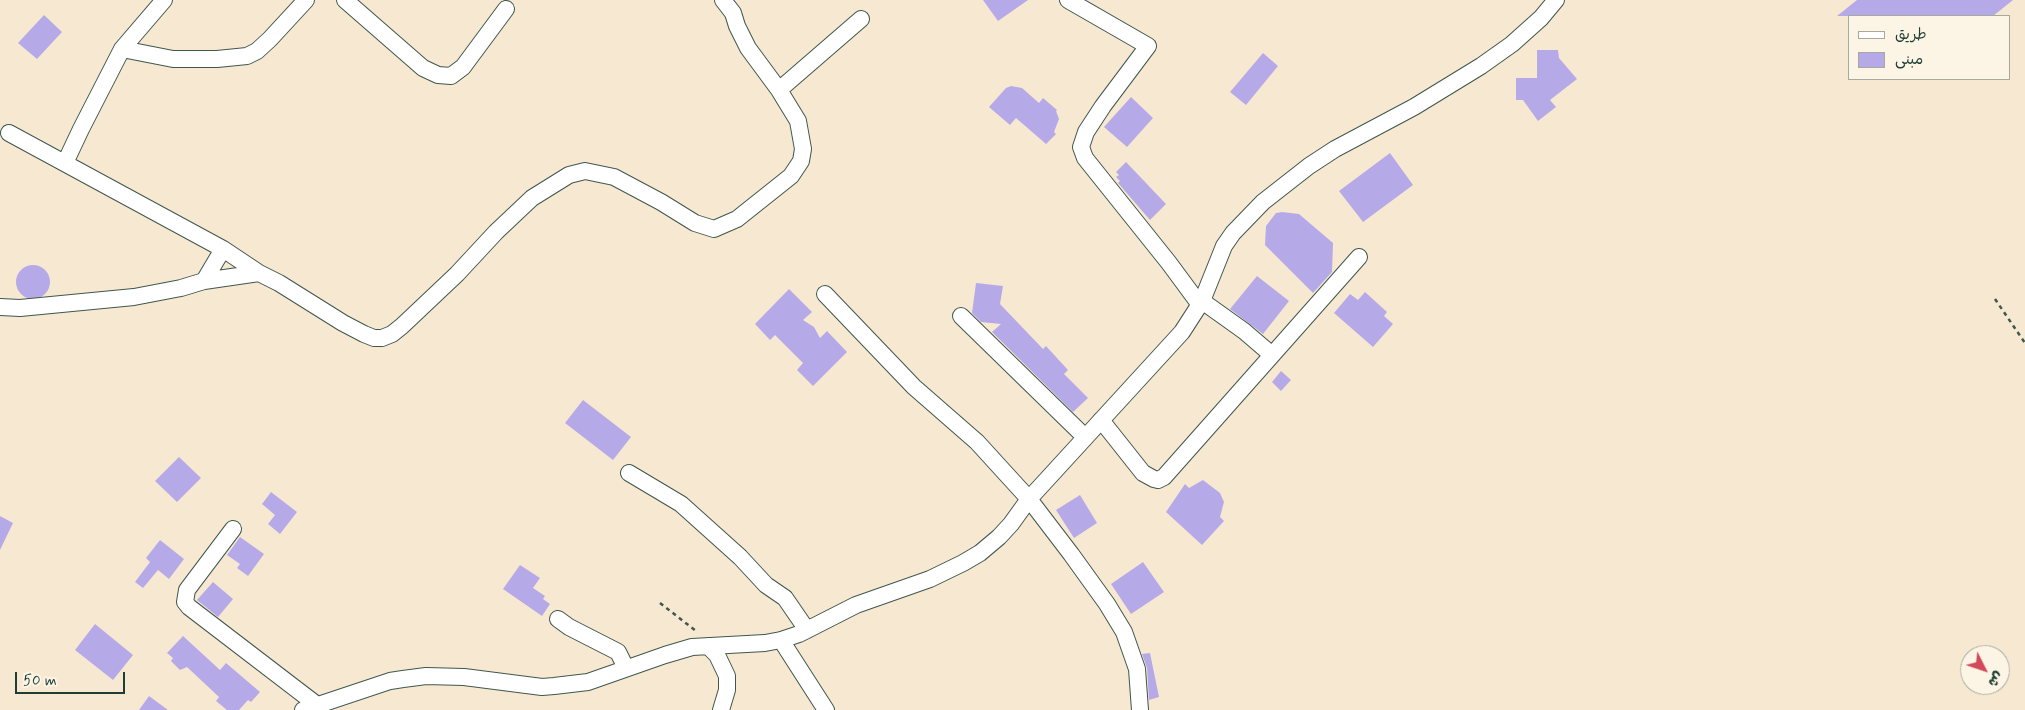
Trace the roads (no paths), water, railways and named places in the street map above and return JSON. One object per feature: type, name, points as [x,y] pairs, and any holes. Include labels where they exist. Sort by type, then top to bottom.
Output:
[{"type":"street","points":[[65,163],[122,49],[164,0]]},
{"type":"street","points":[[122,49],[172,59],[218,59],[247,56],[257,51],[270,39],[306,0]]},
{"type":"street","points":[[344,0],[364,15],[423,68],[438,75],[451,76],[464,67],[506,9]]},
{"type":"street","points":[[9,133],[223,249],[342,323],[374,338],[382,338],[392,334],[402,326],[457,274],[496,232],[532,198],[568,175],[585,171],[614,177],[695,223],[714,229],[737,219],[790,176],[801,161],[803,149],[798,121],[779,90],[748,48],[737,26],[734,7],[723,0]]},
{"type":"street","points":[[1068,0],[1148,46],[1102,106],[1086,132],[1081,147],[1085,158],[1201,303],[1244,331],[1272,355]]},
{"type":"street","points":[[233,529],[187,590],[185,602],[310,708],[403,678],[426,676],[464,677],[524,685],[554,686],[588,682],[692,647],[766,643],[781,640],[807,630],[856,605],[938,576],[980,553],[1011,524],[1029,499],[1085,436],[1182,332],[1201,303],[1224,246],[1233,233],[1263,202],[1334,149],[1414,107],[1497,55],[1541,18],[1556,0]]},
{"type":"street","points":[[779,90],[861,19]]},
{"type":"street","points":[[204,282],[223,249]]},
{"type":"street","points":[[1101,420],[1143,473],[1149,478],[1158,480],[1164,477],[1358,258]]},
{"type":"street","points":[[0,307],[45,306],[134,297],[204,282],[259,273]]},
{"type":"street","points":[[825,294],[914,387],[977,442],[1029,499],[1071,554],[1107,604],[1124,632],[1137,669],[1140,710]]},
{"type":"street","points":[[961,316],[1085,436]]},
{"type":"street","points":[[629,472],[681,504],[740,557],[766,585],[785,598],[807,630]]},
{"type":"street","points":[[558,619],[581,634],[618,652],[626,668]]},
{"type":"street","points":[[781,640],[826,710]]},
{"type":"street","points":[[708,646],[717,655],[727,676],[727,690],[721,710]]}]
